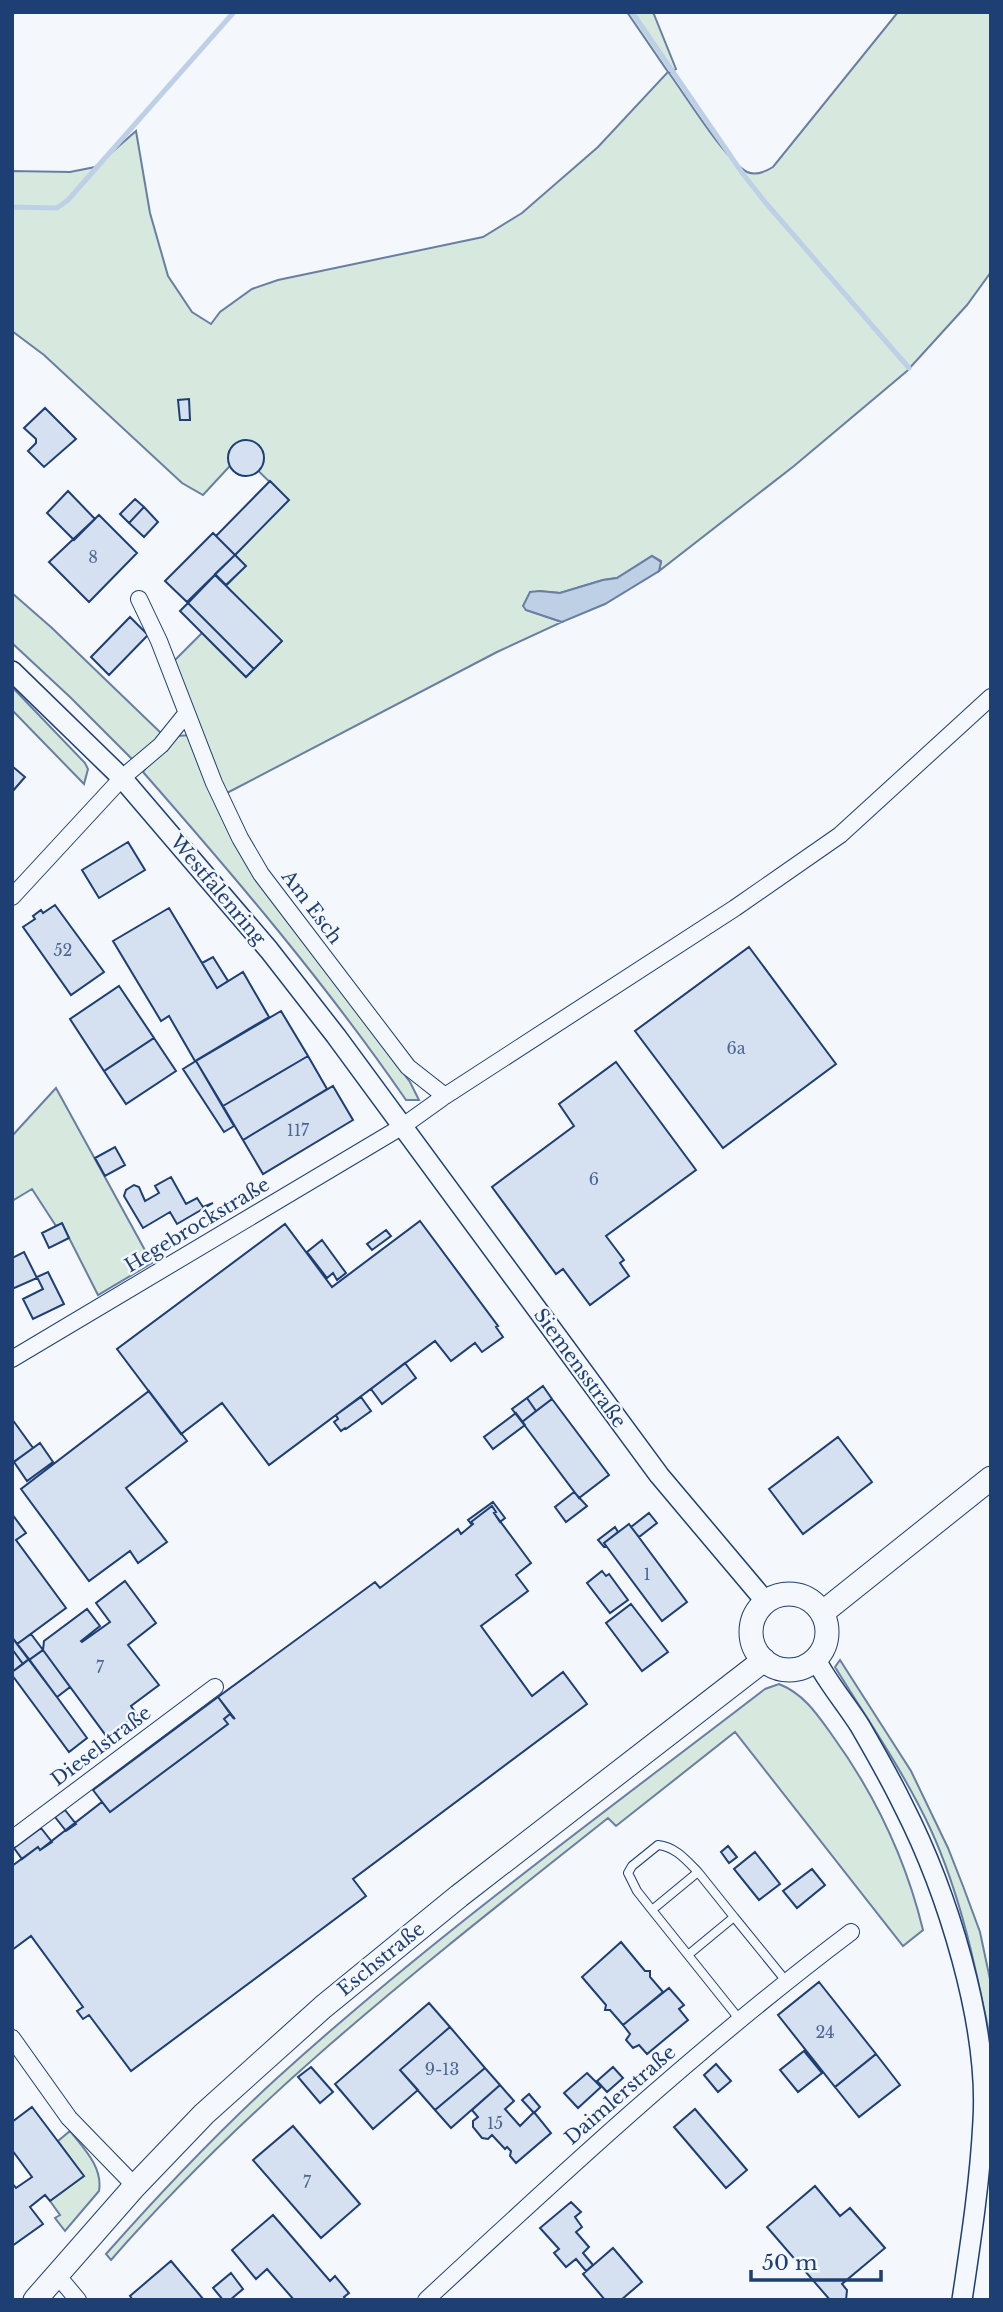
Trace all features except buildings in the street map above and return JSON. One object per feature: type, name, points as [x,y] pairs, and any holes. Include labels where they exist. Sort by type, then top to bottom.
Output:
[{"type":"main road","points":[[822,1613],[991,1479]]},
{"type":"main road","points":[[790,1595],[803,1597],[814,1603],[822,1613],[827,1625],[823,1650],[816,1660],[804,1668],[790,1671],[776,1668],[755,1650],[752,1624],[757,1612],[766,1602],[790,1595]]},
{"type":"main road","name":"Eschstraße","points":[[35,2300],[135,2186],[204,2114],[323,2007],[459,1896],[764,1660]]},
{"type":"street","name":"Am Esch","points":[[139,599],[159,641],[214,783],[240,838],[261,874],[408,1067],[445,1097]]},
{"type":"street","name":"Westfalenring","points":[[12,671],[122,778],[269,950],[403,1126]]},
{"type":"street","name":"Hegebrockstraße","points":[[12,1359],[403,1126],[734,908],[840,835],[991,696]]},
{"type":"street","points":[[12,897],[122,778],[161,744],[186,714]]},
{"type":"street","name":"Siemensstraße","points":[[403,1126],[659,1475],[766,1602]]},
{"type":"street","points":[[816,1660],[859,1724],[915,1828],[939,1889],[968,1984],[982,2074],[984,2120],[962,2300]]},
{"type":"street","name":"Dieselstraße","points":[[12,1839],[215,1688]]},
{"type":"street","name":"Daimlerstraße","points":[[426,2300],[551,2184],[740,2020],[851,1932]]},
{"type":"street","points":[[14,2045],[69,2118],[135,2186]]},
{"type":"street","points":[[57,2275],[78,2300]]},
{"type":"lane","points":[[740,2020],[637,1891],[628,1873],[632,1866],[658,1845],[681,1854],[786,1981]]},
{"type":"lane","points":[[652,1910],[698,1872]]},
{"type":"lane","points":[[688,1955],[734,1917]]},
{"type":"shaded area","points":[[627,12],[653,12],[676,69],[669,73],[728,155],[747,172],[754,174],[773,167],[898,12],[991,12],[991,272],[967,305],[907,371],[794,466],[659,571],[661,561],[652,556],[617,578],[560,593],[539,591],[526,610],[562,622],[497,652],[225,794],[171,664],[202,633],[246,677],[281,642],[226,586],[245,566],[235,555],[288,500],[241,454],[203,495],[182,483],[44,355],[12,331],[12,171],[70,172],[95,167],[136,131],[150,213],[168,276],[192,312],[211,324],[220,312],[252,289],[278,280],[483,237],[522,213],[598,147],[668,72]]},
{"type":"shaded area","points":[[12,593],[163,735],[134,761],[12,643]]},
{"type":"shaded area","points":[[12,687],[85,763],[88,769],[84,784],[12,710]]},
{"type":"shaded area","points":[[192,735],[257,879],[410,1082],[419,1100],[406,1100],[279,932],[143,772],[176,736]]},
{"type":"shaded area","points":[[56,1088],[152,1263],[98,1295],[62,1224],[56,1226],[32,1189],[12,1201],[12,1136]]},
{"type":"shaded area","points":[[840,1660],[911,1771],[948,1848],[980,1932],[991,1984],[991,2042],[966,1933],[941,1853],[909,1787],[835,1667]]},
{"type":"shaded area","points":[[779,1684],[796,1693],[815,1712],[862,1780],[898,1853],[923,1930],[903,1946],[735,1732],[616,1826],[608,1818],[349,2028],[227,2139],[111,2260],[106,2254],[189,2164],[334,2027],[516,1879],[765,1689]]},
{"type":"shaded area","points":[[70,2131],[95,2166],[99,2191],[65,2231],[55,2218],[60,2215],[50,2201],[83,2176],[58,2141]]},
{"type":"water","points":[[652,556],[661,562],[659,571],[605,604],[562,622],[526,610],[523,606],[530,592],[560,593],[617,578]]},
{"type":"waterway","points":[[12,207],[57,208],[68,200],[234,12]]},
{"type":"waterway","points":[[632,12],[743,174],[909,368]]}]
